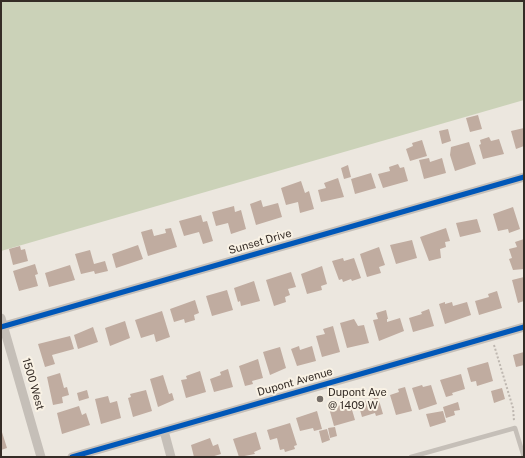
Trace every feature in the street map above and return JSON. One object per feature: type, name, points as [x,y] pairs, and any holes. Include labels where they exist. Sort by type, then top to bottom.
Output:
[{"type":"street","name":"Sunset Drive","points":[[2,324],[524,177]]},
{"type":"street","name":"1500 West","points":[[2,324],[41,457]]},
{"type":"street","name":"Dupont Avenue","points":[[72,457],[524,327]]},
{"type":"street","points":[[164,430],[171,457]]},
{"type":"lane","points":[[411,457],[515,428],[524,457]]},
{"type":"path","points":[[494,345],[513,408],[515,428]]},
{"type":"green space","points":[[1,1],[524,1],[524,100],[1,251]]},
{"type":"building","points":[[478,115],[482,129],[470,132],[466,118]]},
{"type":"building","points":[[524,128],[524,146],[516,149],[511,131]]},
{"type":"building","points":[[448,129],[451,141],[442,144],[439,131]]},
{"type":"building","points":[[489,137],[491,141],[499,139],[504,154],[483,159],[479,145],[481,144],[480,140]]},
{"type":"building","points":[[422,140],[427,156],[410,161],[406,149],[413,146],[412,143]]},
{"type":"building","points":[[469,142],[476,164],[455,171],[450,155],[451,147]]},
{"type":"building","points":[[429,158],[430,162],[442,158],[446,173],[424,179],[419,160]]},
{"type":"building","points":[[398,164],[400,168],[404,167],[408,181],[383,188],[378,174],[390,171],[389,167]]},
{"type":"building","points":[[348,165],[351,177],[344,179],[341,168]]},
{"type":"building","points":[[371,173],[376,188],[355,194],[351,179]]},
{"type":"building","points":[[338,178],[344,197],[321,202],[318,190],[326,188],[324,183]]},
{"type":"building","points":[[301,181],[305,193],[309,191],[314,209],[300,213],[298,202],[286,205],[281,188]]},
{"type":"building","points":[[261,200],[263,207],[278,203],[282,217],[256,225],[250,204]]},
{"type":"building","points":[[234,206],[235,212],[241,210],[246,229],[231,234],[228,223],[216,226],[212,212]]},
{"type":"building","points":[[513,207],[520,229],[509,233],[508,229],[498,231],[493,214]]},
{"type":"building","points":[[201,215],[203,222],[207,221],[213,241],[203,244],[199,232],[184,236],[179,221]]},
{"type":"building","points":[[477,219],[481,232],[460,237],[456,223]]},
{"type":"building","points":[[171,228],[177,247],[148,256],[141,232],[152,229],[154,236],[166,233],[165,229]]},
{"type":"building","points":[[446,228],[450,241],[445,242],[446,247],[440,249],[441,258],[429,261],[420,237]]},
{"type":"building","points":[[524,239],[524,269],[513,270],[509,259],[512,258],[509,249],[517,247],[515,242]]},
{"type":"building","points":[[412,240],[417,258],[396,264],[390,245]]},
{"type":"building","points":[[138,245],[143,259],[116,268],[112,254]]},
{"type":"building","points":[[20,246],[21,250],[25,249],[28,261],[13,265],[9,249]]},
{"type":"building","points":[[379,247],[385,265],[379,267],[381,273],[367,277],[360,254]]},
{"type":"building","points":[[90,250],[94,264],[105,261],[108,271],[95,274],[94,271],[81,274],[75,254]]},
{"type":"building","points":[[343,258],[344,261],[354,258],[361,278],[343,282],[342,279],[339,280],[332,261]]},
{"type":"building","points":[[35,264],[38,274],[35,275],[38,286],[19,291],[13,271]]},
{"type":"building","points":[[70,265],[75,280],[49,287],[45,273]]},
{"type":"building","points":[[322,266],[327,284],[321,286],[322,290],[307,294],[301,274]]},
{"type":"building","points":[[291,272],[296,287],[288,289],[290,295],[285,297],[286,302],[274,306],[266,280]]},
{"type":"building","points":[[524,277],[524,301],[518,303],[512,280]]},
{"type":"building","points":[[254,281],[260,301],[241,306],[240,301],[238,302],[234,288]]},
{"type":"building","points":[[227,290],[233,310],[212,316],[206,296]]},
{"type":"building","points":[[497,291],[502,308],[479,315],[475,301],[489,297],[488,294]]},
{"type":"building","points":[[195,300],[199,313],[194,315],[195,320],[185,323],[184,319],[174,322],[170,309]]},
{"type":"building","points":[[445,302],[445,304],[452,302],[453,306],[467,302],[471,315],[445,324],[439,304]]},
{"type":"building","points":[[429,309],[434,326],[413,332],[409,318],[422,314],[421,312]]},
{"type":"building","points":[[386,310],[388,319],[387,322],[400,318],[404,331],[379,341],[373,320],[378,319],[376,313]]},
{"type":"building","points":[[162,311],[170,337],[156,342],[154,334],[141,338],[135,320]]},
{"type":"building","points":[[354,319],[358,326],[364,325],[369,343],[347,348],[340,323]]},
{"type":"building","points":[[125,321],[130,338],[110,346],[105,328]]},
{"type":"building","points":[[333,326],[340,352],[322,357],[316,336],[325,334],[323,329]]},
{"type":"building","points":[[93,327],[98,342],[78,349],[74,335]]},
{"type":"building","points":[[70,336],[74,349],[52,355],[55,364],[45,367],[38,344]]},
{"type":"building","points":[[299,346],[300,350],[312,346],[316,361],[297,366],[291,349]]},
{"type":"building","points":[[280,347],[286,368],[270,375],[263,352]]},
{"type":"building","points":[[524,352],[524,365],[516,367],[513,355]]},
{"type":"building","points":[[258,359],[263,378],[252,381],[253,384],[245,386],[239,366]]},
{"type":"building","points":[[488,362],[493,381],[477,386],[476,381],[471,382],[467,368]]},
{"type":"building","points":[[228,369],[233,387],[214,392],[210,379],[221,375],[220,372]]},
{"type":"building","points":[[200,371],[206,392],[186,398],[181,380],[187,379],[186,376]]},
{"type":"building","points":[[60,373],[64,388],[67,387],[69,395],[62,397],[63,403],[53,405],[47,377]]},
{"type":"building","points":[[461,374],[465,389],[452,393],[453,395],[446,397],[440,380]]},
{"type":"building","points":[[163,375],[169,394],[172,393],[174,400],[158,407],[150,379]]},
{"type":"building","points":[[422,385],[423,387],[431,385],[437,404],[419,410],[412,388]]},
{"type":"building","points":[[405,387],[412,411],[396,415],[390,395],[399,392],[398,389]]},
{"type":"building","points":[[502,388],[505,399],[494,403],[491,391]]},
{"type":"building","points":[[87,390],[89,398],[79,401],[77,393]]},
{"type":"building","points":[[146,390],[152,411],[133,417],[128,398],[131,397],[130,394]]},
{"type":"building","points":[[108,396],[110,403],[117,401],[121,418],[101,424],[95,399]]},
{"type":"building","points":[[378,397],[383,414],[376,416],[375,413],[362,417],[358,403]]},
{"type":"building","points":[[458,402],[460,410],[454,411],[455,415],[446,418],[443,407]]},
{"type":"building","points":[[350,403],[355,420],[334,426],[329,408]]},
{"type":"building","points":[[79,406],[82,415],[86,413],[90,425],[62,434],[57,413]]},
{"type":"building","points":[[317,411],[322,429],[314,431],[313,428],[300,431],[296,418]]},
{"type":"building","points":[[443,411],[446,422],[430,427],[426,414]]},
{"type":"building","points":[[290,423],[297,445],[294,446],[295,449],[285,452],[284,449],[280,450],[277,438],[270,440],[267,430]]},
{"type":"building","points":[[335,427],[337,436],[330,438],[328,428]]},
{"type":"building","points":[[1,429],[7,448],[1,450]]},
{"type":"building","points":[[327,429],[330,440],[322,443],[319,431]]},
{"type":"building","points":[[256,432],[261,449],[254,452],[255,454],[239,457],[233,439]]},
{"type":"building","points":[[210,438],[213,446],[218,444],[221,454],[211,457],[194,457],[191,445]]},
{"type":"cycle path","points":[[1,327],[524,177]]},
{"type":"cycle path","points":[[72,457],[524,327]]},
{"type":"place","name":"Dupont Ave @ 1409 W","points":[[320,399]]}]
